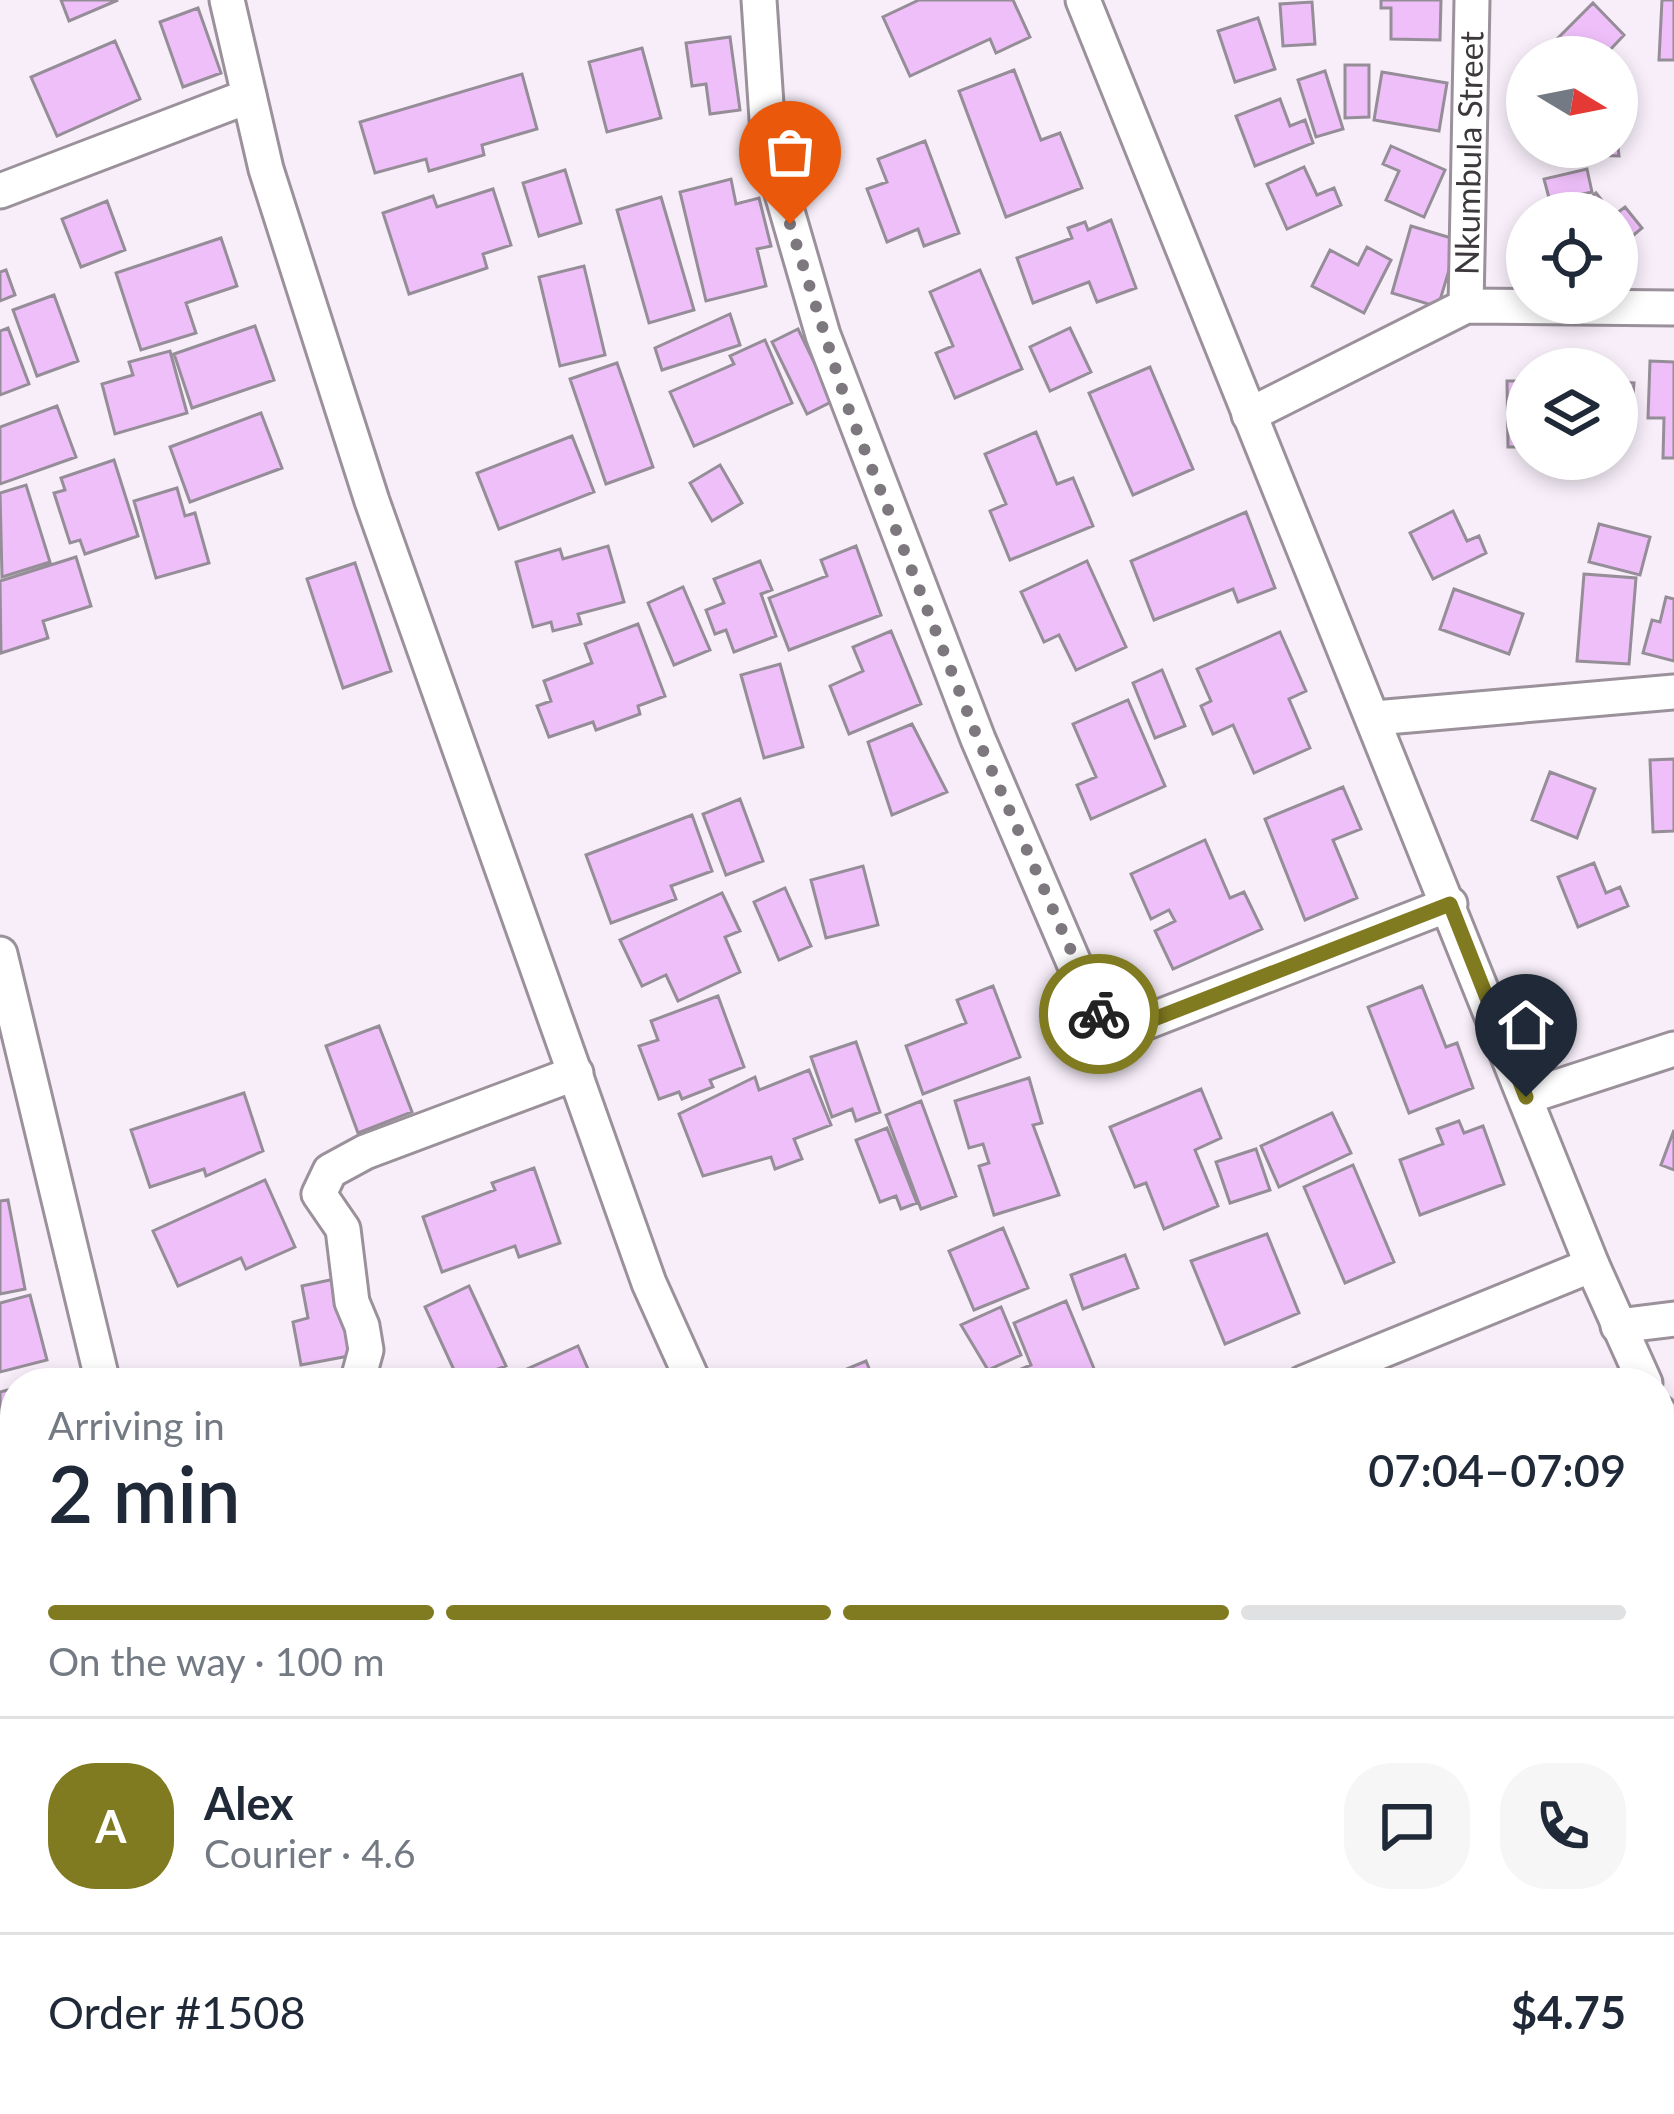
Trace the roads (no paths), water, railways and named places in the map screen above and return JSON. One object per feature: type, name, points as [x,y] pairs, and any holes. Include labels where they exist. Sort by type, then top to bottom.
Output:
[{"type":"street","points":[[227,0],[266,169],[372,501],[649,1283],[687,1368]]},
{"type":"street","points":[[759,0],[770,149],[823,335],[969,717],[1092,1005],[1114,1024],[1136,1026],[1450,904]]},
{"type":"street","points":[[1083,0],[1592,1265],[1638,1368]]},
{"type":"street","name":"Nkumbula Street","points":[[1466,306],[1472,0]]},
{"type":"street","points":[[0,190],[249,96]]},
{"type":"street","points":[[1249,415],[1466,306],[1674,308]]},
{"type":"street","points":[[1375,718],[1674,692]]},
{"type":"street","points":[[0,953],[99,1368]]},
{"type":"street","points":[[1526,1097],[1674,1049]]},
{"type":"street","points":[[359,1368],[364,1338],[352,1302],[343,1228],[320,1194],[330,1171],[404,1135],[576,1073]]},
{"type":"street","points":[[1340,1368],[1592,1265]]},
{"type":"street","points":[[1618,1326],[1674,1319]]}]
